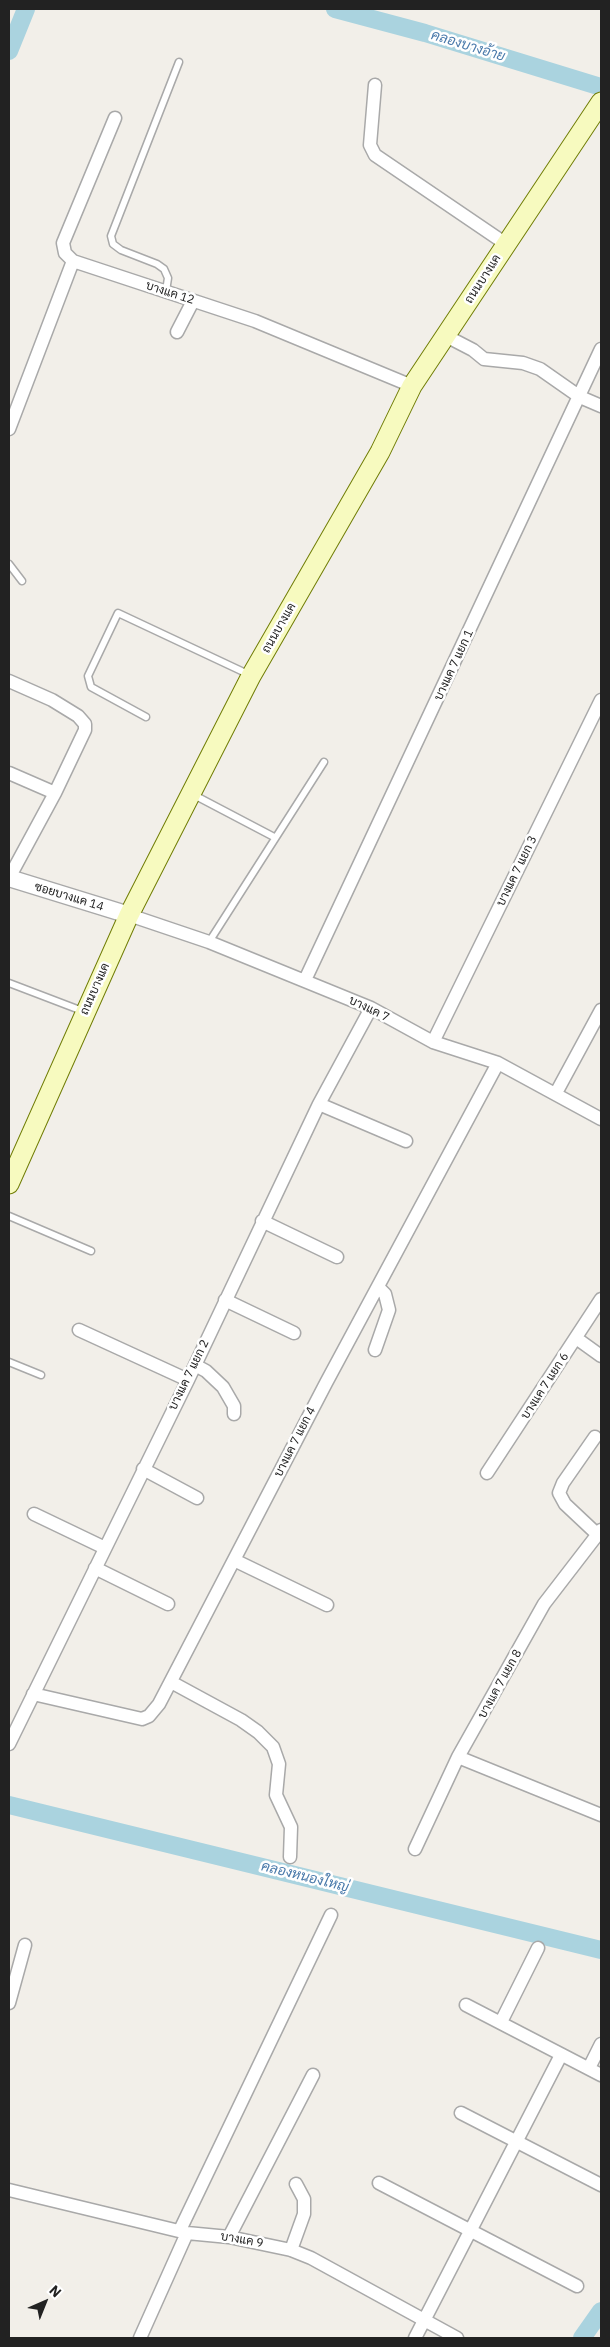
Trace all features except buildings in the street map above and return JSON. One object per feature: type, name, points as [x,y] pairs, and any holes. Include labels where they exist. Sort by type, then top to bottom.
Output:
[{"type":"main road","name":"ถนนบางแค","points":[[9,1184],[129,915],[251,676],[380,452],[412,386],[598,108]]},
{"type":"street","points":[[376,85],[370,145],[375,155],[506,244]]},
{"type":"street","points":[[9,429],[73,261],[65,253],[63,243],[115,118]]},
{"type":"street","name":"บางแค 12","points":[[73,261],[255,321],[412,386]]},
{"type":"street","points":[[177,332],[193,301]]},
{"type":"street","points":[[446,336],[473,350],[484,359],[523,362],[540,369],[580,397],[601,406]]},
{"type":"street","name":"บางแค 7 แยก 1","points":[[305,980],[601,349]]},
{"type":"street","points":[[9,681],[52,700],[78,716],[85,724],[84,730],[54,793],[9,878]]},
{"type":"street","name":"บางแค 7 แยก 3","points":[[433,1042],[601,700]]},
{"type":"street","points":[[9,773],[54,793]]},
{"type":"street","name":"ซอยบางแค 14","points":[[9,878],[129,915]]},
{"type":"street","name":"บางแค 7","points":[[129,915],[209,942],[305,980],[371,1008],[433,1042],[498,1062],[601,1119]]},
{"type":"street","name":"บางแค 7 แยก 2","points":[[9,1742],[188,1380],[319,1104],[371,1008]]},
{"type":"street","points":[[556,1093],[601,1010]]},
{"type":"street","name":"บางแค 7 แยก 4","points":[[33,1694],[142,1719],[156,1710],[498,1062]]},
{"type":"street","points":[[319,1104],[406,1141]]},
{"type":"street","points":[[262,1221],[337,1257]]},
{"type":"street","points":[[375,1350],[389,1310],[385,1294],[378,1287]]},
{"type":"street","name":"บางแค 7 แยก 6","points":[[488,1473],[601,1299]]},
{"type":"street","points":[[225,1300],[294,1333]]},
{"type":"street","points":[[79,1330],[188,1380]]},
{"type":"street","points":[[576,1338],[601,1356]]},
{"type":"street","points":[[195,1365],[206,1371],[223,1386],[234,1406],[234,1414]]},
{"type":"street","points":[[595,1437],[563,1483],[559,1493],[565,1504],[599,1532]]},
{"type":"street","points":[[143,1469],[197,1498]]},
{"type":"street","points":[[34,1514],[104,1548]]},
{"type":"street","name":"บางแค 7 แยก 8","points":[[414,1849],[458,1757],[544,1604],[599,1532]]},
{"type":"street","points":[[234,1560],[327,1605]]},
{"type":"street","points":[[95,1568],[168,1604]]},
{"type":"street","points":[[171,1682],[241,1720],[274,1747],[279,1764],[276,1795],[291,1828],[290,1857]]},
{"type":"street","points":[[458,1757],[601,1815]]},
{"type":"street","points":[[140,2338],[184,2231],[331,1915]]},
{"type":"street","points":[[9,2003],[26,1945]]},
{"type":"street","points":[[501,2022],[538,1948]]},
{"type":"street","points":[[466,2005],[601,2075]]},
{"type":"street","points":[[589,2068],[601,2044]]},
{"type":"street","points":[[415,2338],[562,2055]]},
{"type":"street","points":[[229,2237],[313,2075]]},
{"type":"street","points":[[461,2113],[601,2185]]},
{"type":"street","points":[[379,2183],[578,2286]]},
{"type":"street","points":[[290,2250],[304,2214],[304,2199],[296,2184]]},
{"type":"street","name":"บางแค 9","points":[[9,2190],[184,2231],[229,2237],[290,2250],[312,2258],[457,2338]]},
{"type":"lane","points":[[166,291],[168,278],[164,270],[157,264],[121,250],[114,244],[111,236],[179,62]]},
{"type":"lane","points":[[9,564],[22,581]]},
{"type":"lane","points":[[146,717],[91,687],[88,676],[118,613],[251,676]]},
{"type":"lane","points":[[209,942],[274,837],[324,762]]},
{"type":"lane","points":[[190,793],[274,837]]},
{"type":"lane","points":[[9,983],[85,1012]]},
{"type":"lane","points":[[9,1216],[91,1251]]},
{"type":"lane","points":[[9,1362],[41,1375]]},
{"type":"waterway","points":[[9,51],[26,9]]},
{"type":"waterway","name":"คลองบางอ้าย","points":[[335,9],[425,33],[601,87]]},
{"type":"waterway","name":"คลองหนองใหญ่","points":[[9,1805],[601,1950]]},
{"type":"waterway","points":[[582,2338],[601,2311]]}]
